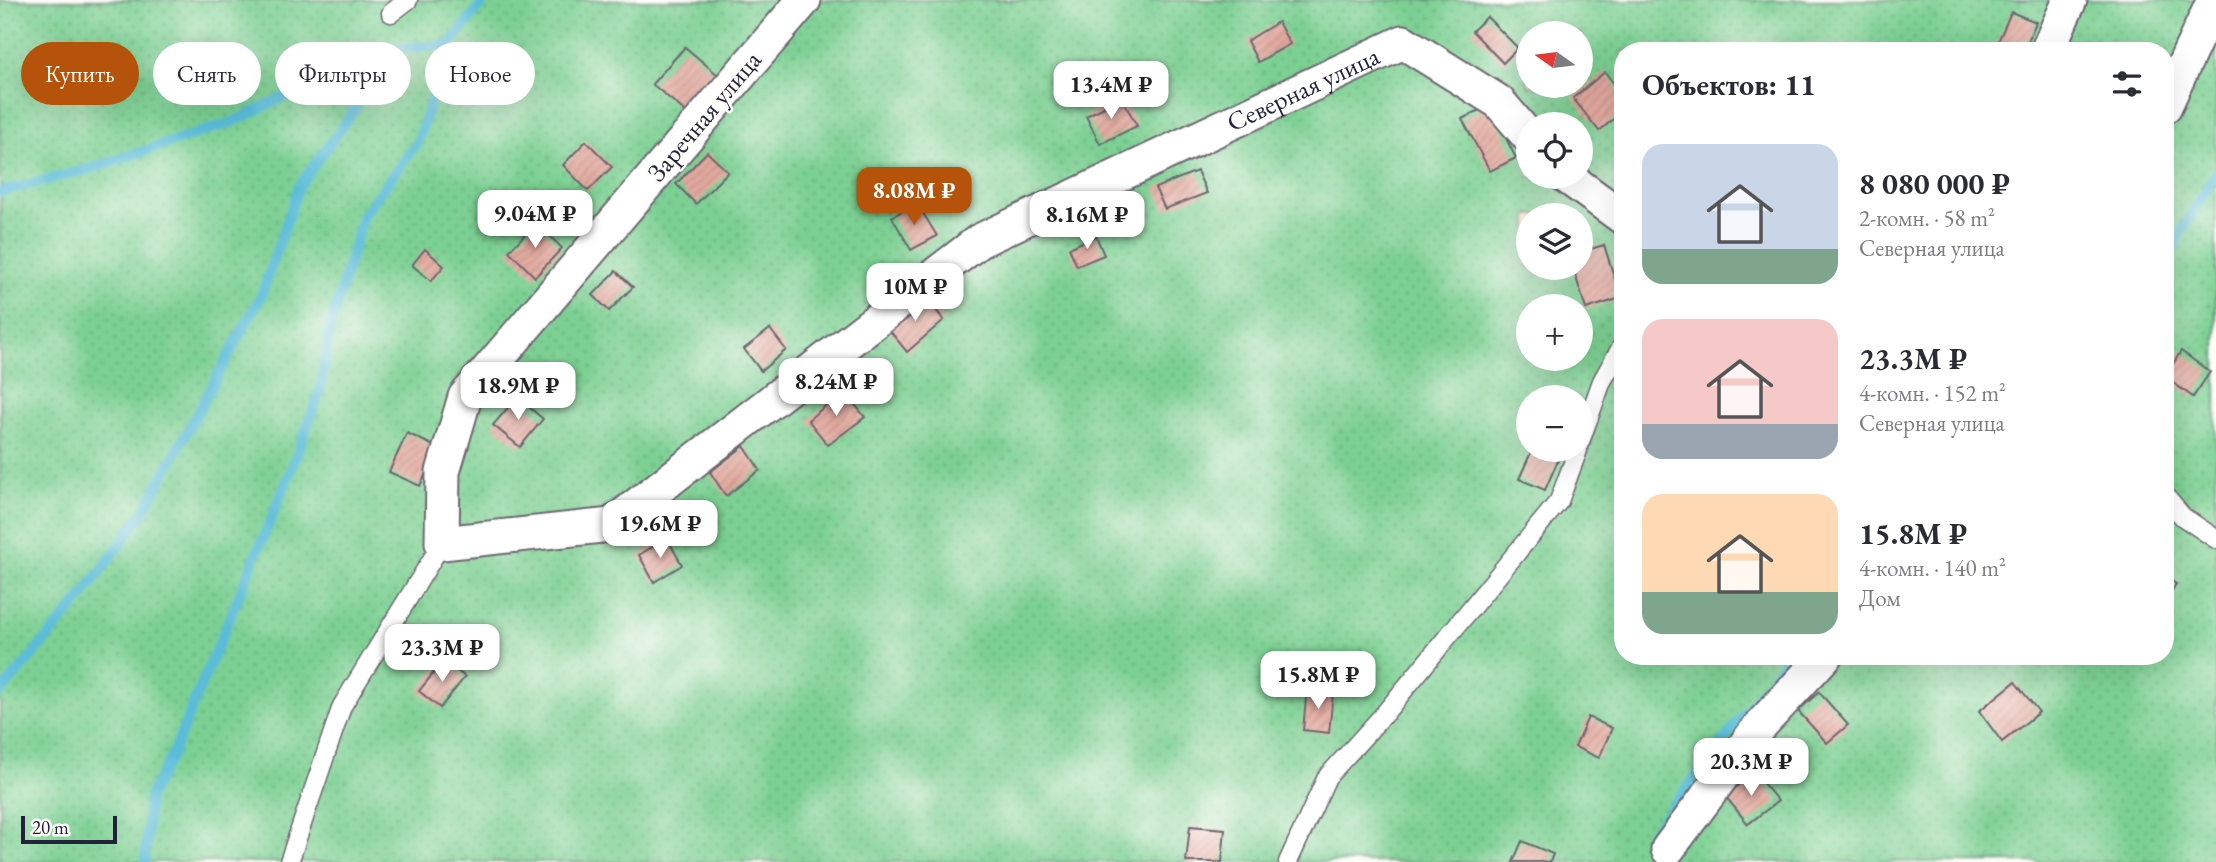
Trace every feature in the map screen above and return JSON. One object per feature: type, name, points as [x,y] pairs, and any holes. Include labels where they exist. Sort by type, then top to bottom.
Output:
[{"type":"street","name":"Заречная улица","points":[[442,543],[443,472],[465,397],[804,0]]},
{"type":"street","points":[[2051,42],[2070,0]]},
{"type":"street","points":[[2174,87],[2214,0]]},
{"type":"street","name":"Северная улица","points":[[442,543],[611,525],[979,241],[1403,42],[1499,102],[1516,122]]},
{"type":"street","points":[[1584,189],[1614,211]]},
{"type":"street","points":[[1668,849],[1758,728],[1817,665]]},
{"type":"lane","points":[[391,13],[408,0]]},
{"type":"lane","points":[[1593,405],[1602,380],[1614,360]]},
{"type":"lane","points":[[1288,862],[1327,777],[1385,713],[1559,501],[1574,462]]},
{"type":"lane","points":[[2174,506],[2183,517],[2216,539]]},
{"type":"lane","points":[[289,862],[342,706],[442,543]]},
{"type":"green space","points":[[0,0],[2216,0],[2216,862],[0,862]]},
{"type":"building","points":[[2011,12],[2036,22],[2028,42],[1998,42]]},
{"type":"building","points":[[1487,17],[1516,46],[1516,50],[1503,63],[1472,31]]},
{"type":"building","points":[[1278,22],[1290,44],[1258,62],[1247,41]]},
{"type":"building","points":[[685,47],[718,75],[686,112],[652,84]]},
{"type":"building","points":[[1605,72],[1614,84],[1614,119],[1599,131],[1593,123],[1593,112],[1584,112],[1573,98],[1593,98],[1593,82]]},
{"type":"building","points":[[1122,98],[1137,126],[1100,144],[1086,116]]},
{"type":"building","points":[[1489,105],[1516,158],[1490,171],[1462,119]]},
{"type":"building","points":[[586,141],[612,167],[588,191],[563,165]]},
{"type":"building","points":[[707,152],[728,172],[696,204],[676,184]]},
{"type":"building","points":[[1197,171],[1207,193],[1165,209],[1155,188]]},
{"type":"building","points":[[917,203],[937,236],[911,250],[892,217]]},
{"type":"building","points":[[536,223],[562,248],[535,277],[509,251]]},
{"type":"building","points":[[1096,236],[1104,255],[1077,266],[1069,248]]},
{"type":"building","points":[[1604,245],[1614,276],[1614,300],[1593,307],[1593,294],[1581,294],[1577,280],[1593,280],[1593,248]]},
{"type":"building","points":[[425,249],[444,266],[431,281],[412,265]]},
{"type":"building","points":[[616,271],[633,287],[609,311],[593,295]]},
{"type":"building","points":[[923,294],[944,320],[907,352],[885,325]]},
{"type":"building","points":[[770,329],[786,350],[761,371],[744,349]]},
{"type":"building","points":[[2181,351],[2210,372],[2193,397],[2174,383],[2174,362]]},
{"type":"building","points":[[844,391],[865,417],[828,445],[808,420]]},
{"type":"building","points":[[517,397],[543,419],[520,447],[493,425]]},
{"type":"building","points":[[407,433],[438,448],[420,486],[389,472]]},
{"type":"building","points":[[744,446],[760,470],[726,496],[710,472]]},
{"type":"building","points":[[1527,462],[1557,462],[1545,490],[1519,479]]},
{"type":"building","points":[[667,538],[682,565],[654,582],[639,555]]},
{"type":"building","points":[[444,660],[465,677],[440,708],[419,691]]},
{"type":"building","points":[[2015,682],[2039,712],[2002,742],[1979,711]]},
{"type":"building","points":[[1307,689],[1333,693],[1329,733],[1303,730]]},
{"type":"building","points":[[1819,692],[1848,725],[1827,743],[1798,711]]},
{"type":"building","points":[[1588,717],[1612,728],[1599,758],[1575,747]]},
{"type":"building","points":[[1754,772],[1778,801],[1748,824],[1725,796]]},
{"type":"building","points":[[1190,826],[1225,829],[1222,862],[1186,862]]},
{"type":"building","points":[[1522,841],[1553,854],[1550,862],[1513,862]]},
{"type":"waterway","points":[[145,862],[149,796],[171,757],[287,481],[320,391],[330,327],[363,215],[417,143],[449,45],[485,0]]},
{"type":"waterway","points":[[0,693],[79,601],[144,511],[261,296],[299,186],[399,48],[425,46]]},
{"type":"waterway","points":[[0,192],[89,169],[235,121],[275,101]]},
{"type":"waterway","points":[[2174,247],[2216,173]]},
{"type":"waterway","points":[[1656,862],[1649,837],[1782,665]]}]
